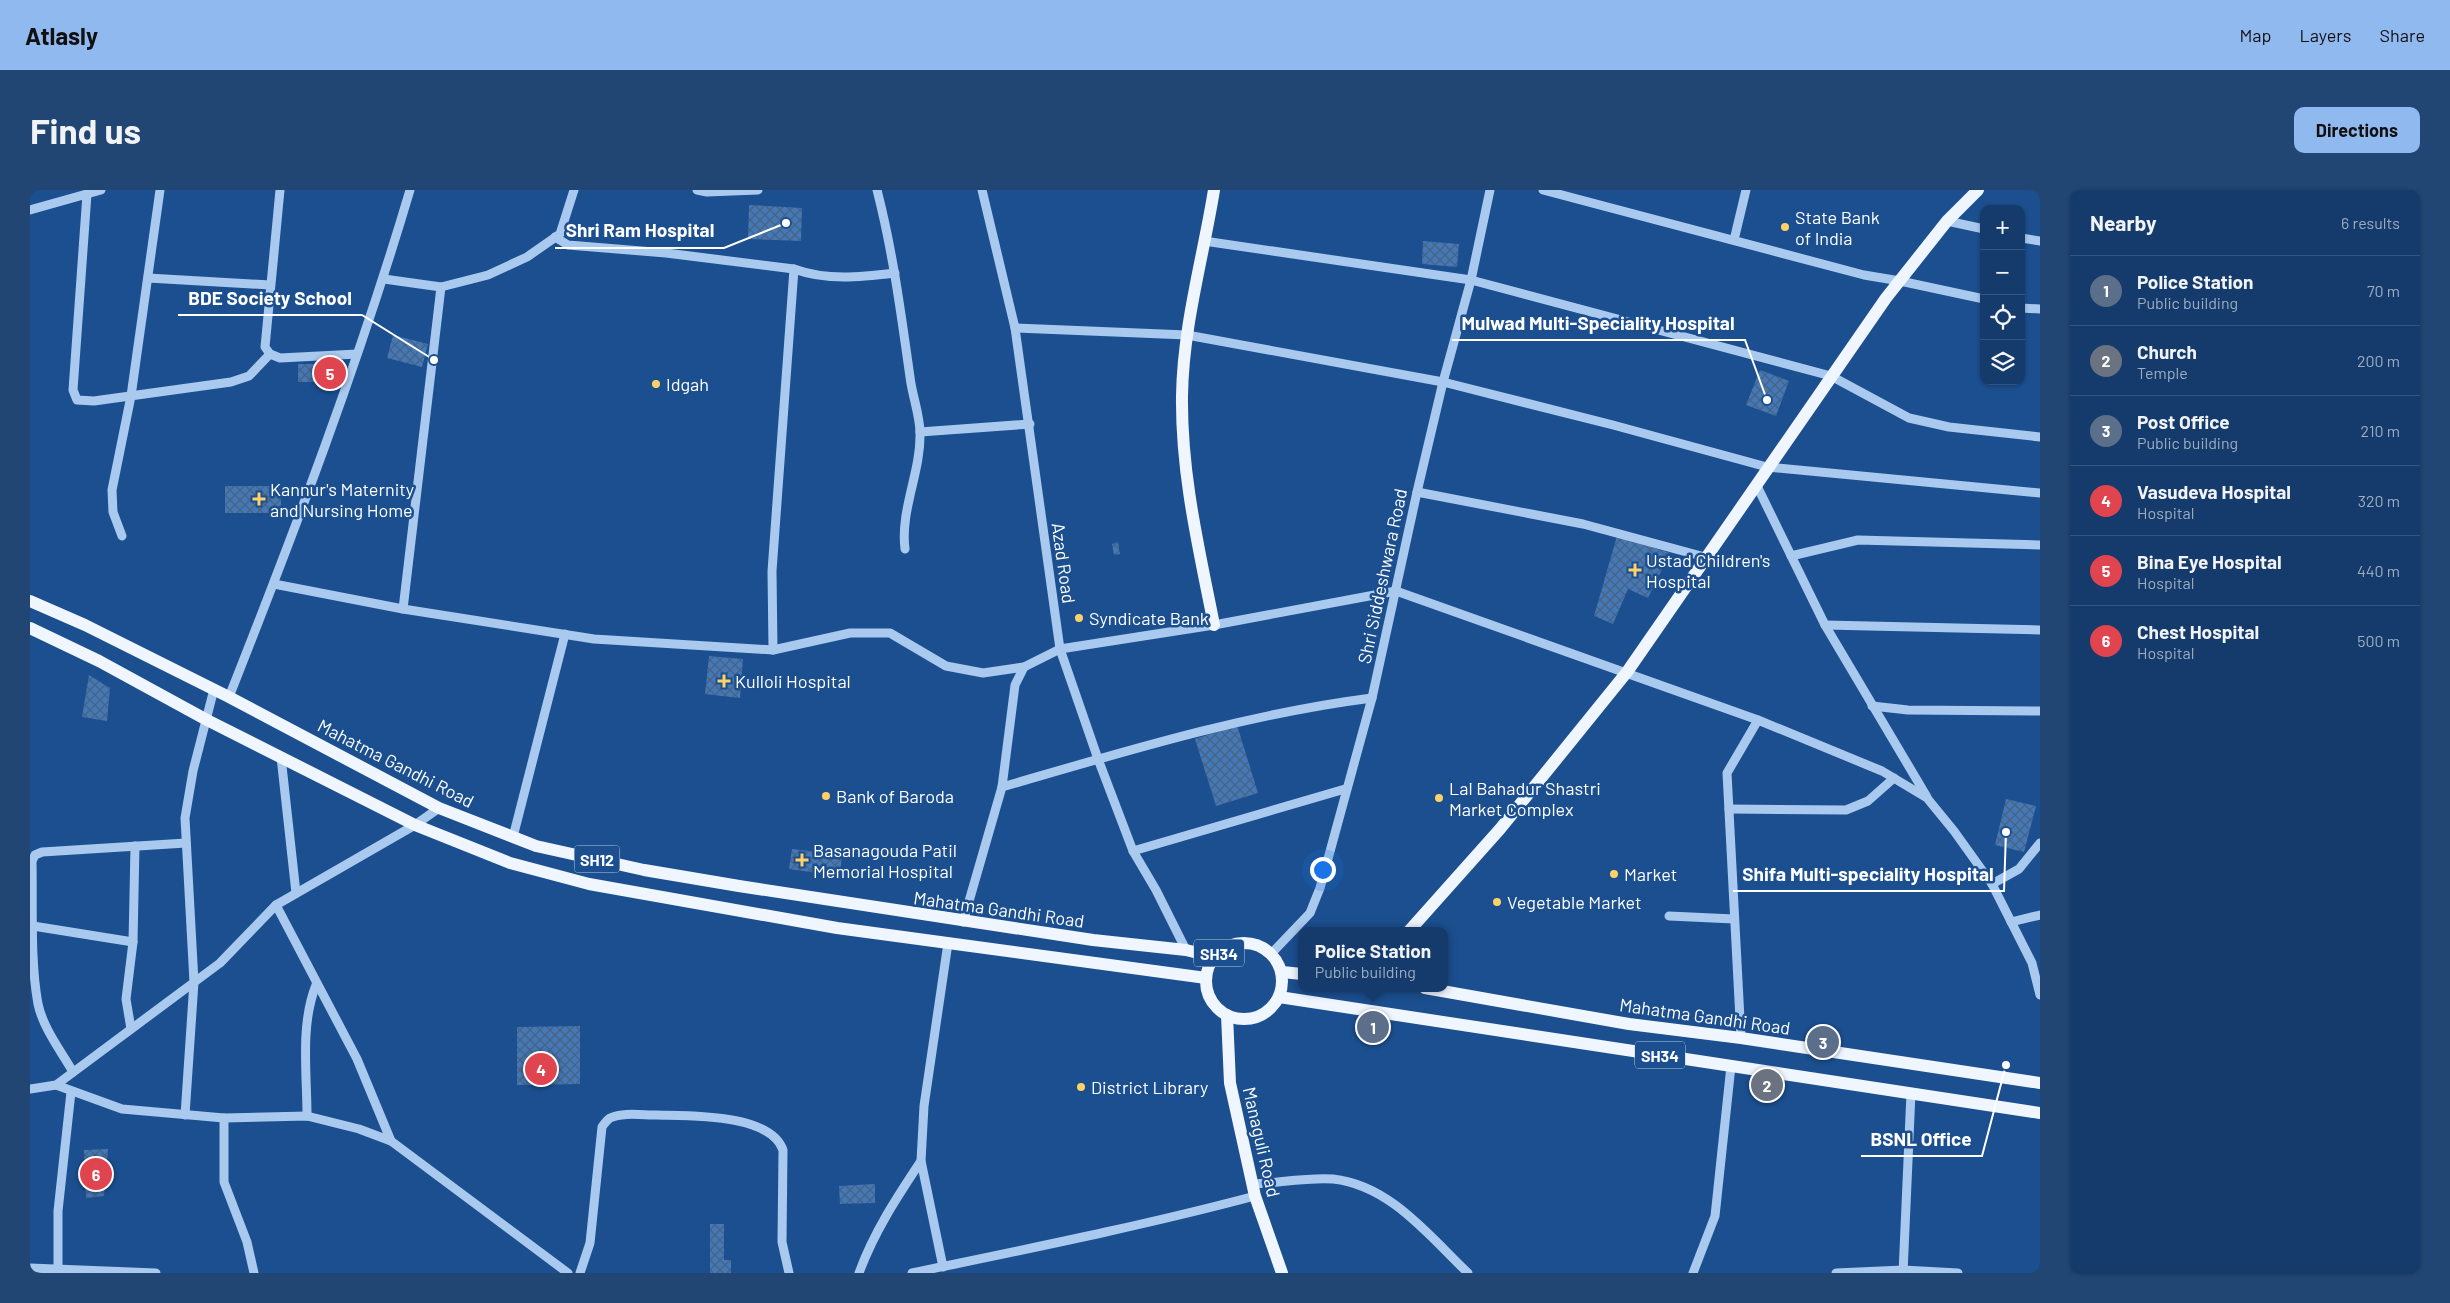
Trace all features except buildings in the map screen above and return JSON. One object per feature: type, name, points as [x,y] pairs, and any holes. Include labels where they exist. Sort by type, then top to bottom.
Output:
[{"type":"main road","points":[[1214,190],[1187,335],[1182,396],[1188,498],[1214,625]]},
{"type":"main road","points":[[1414,927],[1500,829],[1627,672],[1757,486],[1767,467],[1900,281],[1947,221],[1978,190]]},
{"type":"main road","name":"Mahatma Gandhi Road","points":[[30,601],[85,625],[214,689],[438,808],[536,846],[644,870],[963,922],[1093,940],[1186,950],[1214,957]]},
{"type":"main road","name":"SH12","points":[[30,628],[100,660],[207,720],[415,825],[510,863],[589,884],[837,928],[1206,978]]},
{"type":"main road","name":"SH34","points":[[1227,1015],[1215,1006],[1208,993],[1206,978],[1208,967],[1214,957],[1222,950],[1242,943],[1258,945],[1271,954]]},
{"type":"main road","points":[[1227,1015],[1242,1019],[1257,1017],[1270,1009],[1280,997],[1283,982],[1282,972],[1271,954]]},
{"type":"main road","points":[[1282,972],[1298,974]]},
{"type":"main road","name":"Mahatma Gandhi Road","points":[[1448,992],[1629,1024],[1740,1038],[2040,1083]]},
{"type":"main road","name":"SH34","points":[[1280,997],[2040,1113]]},
{"type":"main road","name":"Managuli Road","points":[[1227,1015],[1230,1083],[1254,1190],[1282,1273]]},
{"type":"street","points":[[30,210],[101,190]]},
{"type":"street","points":[[122,536],[113,512],[112,490],[131,396],[160,190]]},
{"type":"street","points":[[280,190],[265,347],[270,354],[280,358],[357,354]]},
{"type":"street","points":[[229,697],[274,584],[384,279],[410,190]]},
{"type":"street","points":[[384,279],[442,287],[488,275],[527,257],[560,234],[574,190]]},
{"type":"street","points":[[697,190],[707,192],[758,190]]},
{"type":"street","points":[[877,190],[895,273],[920,432],[918,459],[909,493],[905,549]]},
{"type":"street","name":"Azad Road","points":[[982,190],[1015,328],[1030,424],[1060,649],[1098,759],[1133,851],[1156,890],[1186,950]]},
{"type":"street","name":"Shri Siddeshwara Road","points":[[1271,954],[1310,913],[1320,888],[1345,789],[1372,698],[1416,492],[1442,382],[1471,280],[1490,190]]},
{"type":"street","points":[[1543,190],[1864,275],[1980,298]]},
{"type":"street","points":[[1734,240],[1746,190]]},
{"type":"street","points":[[87,194],[73,390],[78,400],[94,401],[232,382],[249,376],[270,354]]},
{"type":"street","points":[[1947,221],[1980,227]]},
{"type":"street","points":[[555,238],[568,245],[666,253],[794,269],[814,276],[858,277],[895,273]]},
{"type":"street","points":[[2025,239],[2040,241]]},
{"type":"street","points":[[1204,241],[1471,280],[1832,376],[1909,418],[1949,427],[2040,437]]},
{"type":"street","points":[[773,650],[772,571],[794,269]]},
{"type":"street","points":[[148,278],[270,285]]},
{"type":"street","points":[[403,609],[442,287]]},
{"type":"street","points":[[2025,308],[2040,309]]},
{"type":"street","points":[[1015,328],[1187,335],[1442,382],[1613,425],[1767,467],[2040,493]]},
{"type":"street","points":[[920,432],[1030,424]]},
{"type":"street","points":[[1757,486],[1825,625],[1872,706],[1928,798],[1992,884],[2032,963],[2040,995]]},
{"type":"street","points":[[1416,492],[1583,524],[1705,558]]},
{"type":"street","points":[[1791,556],[1858,540],[2040,545]]},
{"type":"street","points":[[274,584],[403,609],[594,638],[773,650],[850,633],[890,633],[946,666],[983,673],[1024,668],[1060,649],[1214,625],[1396,591],[1758,720],[1894,778],[1928,798]]},
{"type":"street","points":[[1825,625],[2040,630]]},
{"type":"street","points":[[513,837],[565,634]]},
{"type":"street","points":[[963,922],[1002,787],[1015,685],[1024,668]]},
{"type":"street","points":[[185,1115],[194,982],[184,818],[214,689]]},
{"type":"street","points":[[1002,787],[1098,759],[1236,723],[1324,704],[1372,698]]},
{"type":"street","points":[[1872,706],[1908,710],[2040,711]]},
{"type":"street","points":[[1740,1038],[1727,773],[1758,720]]},
{"type":"street","points":[[281,757],[296,893]]},
{"type":"street","points":[[1729,809],[1846,810],[1868,801],[1894,778]]},
{"type":"street","points":[[1133,851],[1345,789]]},
{"type":"street","points":[[30,1089],[56,1085],[220,963],[276,905],[415,825],[438,808]]},
{"type":"street","points":[[74,1072],[46,1024],[38,1005],[33,983],[31,861],[35,855],[42,852],[186,843]]},
{"type":"street","points":[[1992,884],[2019,869],[2040,843]]},
{"type":"street","points":[[131,1029],[126,1000],[133,942],[135,846]]},
{"type":"street","points":[[276,905],[316,985],[357,1059],[391,1141]]},
{"type":"street","points":[[2011,922],[2040,915]]},
{"type":"street","points":[[1670,916],[1734,919]]},
{"type":"street","points":[[33,926],[133,942]]},
{"type":"street","points":[[943,1267],[921,1161],[924,1106],[948,943]]},
{"type":"street","points":[[306,1116],[308,1018],[310,1001],[316,985]]},
{"type":"street","points":[[1693,1273],[1715,1216],[1731,1066]]},
{"type":"street","points":[[56,1085],[122,1109],[224,1118],[306,1116],[359,1129],[391,1141],[568,1273]]},
{"type":"street","points":[[58,1271],[58,1211],[71,1092]]},
{"type":"street","points":[[1903,1271],[1911,1093]]},
{"type":"street","points":[[580,1273],[590,1243],[602,1127],[609,1119],[623,1115],[695,1116],[739,1121],[768,1132],[780,1142],[784,1150],[782,1242],[789,1273]]},
{"type":"street","points":[[224,1118],[224,1182],[247,1242],[254,1273]]},
{"type":"street","points":[[859,1273],[866,1253],[888,1209],[921,1161]]},
{"type":"street","points":[[912,1273],[1151,1222],[1254,1190],[1332,1179],[1360,1185],[1391,1200],[1468,1273]]},
{"type":"street","points":[[30,1268],[58,1271],[156,1273]]},
{"type":"street","points":[[1836,1273],[1903,1271],[1958,1273]]},
{"type":"place","name":"Shri Ram Hospital","points":[[786,223]]},
{"type":"place","name":"State Bank of India","points":[[1785,227]]},
{"type":"place","name":"BDE Society School","points":[[434,360]]},
{"type":"place","name":"Bina Eye Hospital","points":[[330,373]]},
{"type":"place","name":"Idgah","points":[[656,384]]},
{"type":"place","name":"Mulwad Multi-Speciality Hospital","points":[[1767,400]]},
{"type":"place","name":"Kannur's Maternity and Nursing Home","points":[[259,499]]},
{"type":"place","name":"Ustad Children's Hospital","points":[[1635,570]]},
{"type":"place","name":"Syndicate Bank","points":[[1079,618]]},
{"type":"place","name":"Kulloli Hospital","points":[[724,681]]},
{"type":"place","name":"Bank of Baroda","points":[[826,796]]},
{"type":"place","name":"Lal Bahadur Shastri Market Complex","points":[[1439,798]]},
{"type":"place","name":"Shifa Multi-speciality Hospital","points":[[2006,832]]},
{"type":"place","name":"Basanagouda Patil Memorial Hospital","points":[[802,860]]},
{"type":"place","name":"Market","points":[[1614,874]]},
{"type":"place","name":"Vegetable Market","points":[[1497,902]]},
{"type":"place","name":"Police Station","points":[[1373,1027]]},
{"type":"place","name":"Post Office","points":[[1823,1042]]},
{"type":"place","name":"BSNL Office","points":[[2006,1065]]},
{"type":"place","name":"Vasudeva Hospital","points":[[541,1069]]},
{"type":"place","name":"Church","points":[[1767,1085]]},
{"type":"place","name":"District Library","points":[[1081,1087]]},
{"type":"place","name":"Chest Hospital","points":[[96,1174]]}]
